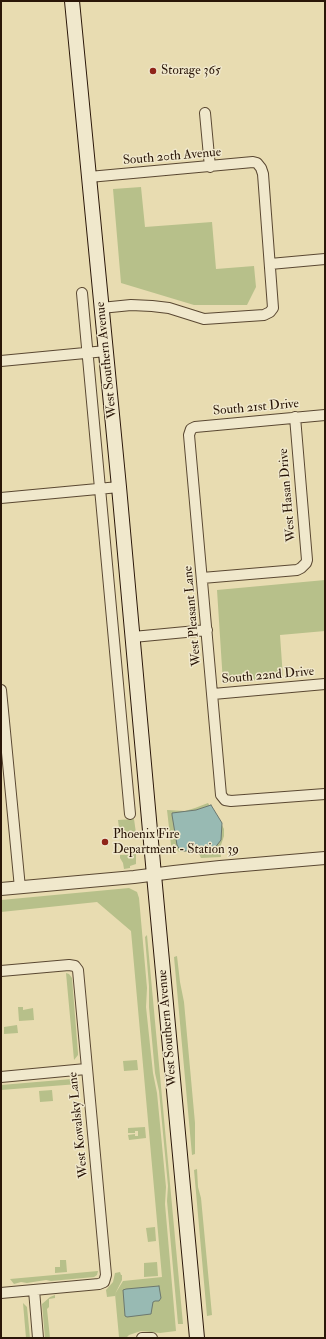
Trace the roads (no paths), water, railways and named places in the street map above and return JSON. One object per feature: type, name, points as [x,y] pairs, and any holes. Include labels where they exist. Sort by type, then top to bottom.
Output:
[{"type":"main road","name":"West Southern Avenue","points":[[72,1],[119,487],[197,1338]]},
{"type":"street","points":[[205,112],[210,167]]},
{"type":"street","name":"South 20th Avenue","points":[[89,177],[253,162],[257,163],[263,174],[270,264]]},
{"type":"street","points":[[101,308],[131,305],[152,306],[168,308],[204,319],[264,315],[274,308],[270,264],[325,259]]},
{"type":"street","name":"West Southern Avenue","points":[[82,293],[130,814]]},
{"type":"street","points":[[1,361],[106,351]]},
{"type":"street","name":"South 21st Drive","points":[[191,429],[195,427],[325,415]]},
{"type":"street","name":"West Hasan Drive","points":[[202,578],[297,570],[306,563],[307,560],[295,418]]},
{"type":"street","name":"West Pleasant Lane","points":[[191,429],[189,434],[221,795],[225,800],[231,801],[325,794]]},
{"type":"street","points":[[1,498],[119,487]]},
{"type":"street","points":[[133,637],[207,630]]},
{"type":"street","name":"South 22nd Drive","points":[[213,694],[325,684]]},
{"type":"street","points":[[1,690],[20,888]]},
{"type":"street","points":[[122,720],[140,718]]},
{"type":"street","points":[[1,889],[325,858]]},
{"type":"street","name":"West Kowalsky Lane","points":[[1,971],[69,965],[76,966],[78,971],[106,1278],[104,1282],[97,1284],[34,1290]]},
{"type":"street","points":[[1,1077],[86,1069]]},
{"type":"street","points":[[1,1293],[34,1290],[38,1338]]},
{"type":"street","points":[[142,1338],[152,1338]]},
{"type":"water","points":[[211,805],[222,823],[221,840],[214,849],[180,850],[177,845],[172,813],[196,810]]},
{"type":"water","points":[[159,1286],[161,1298],[159,1301],[153,1302],[151,1314],[125,1316],[123,1290]]},
{"type":"place","name":"Storage 365","points":[[153,71]]},
{"type":"place","name":"Phoenix Fire Department - Station 39","points":[[105,842]]}]
